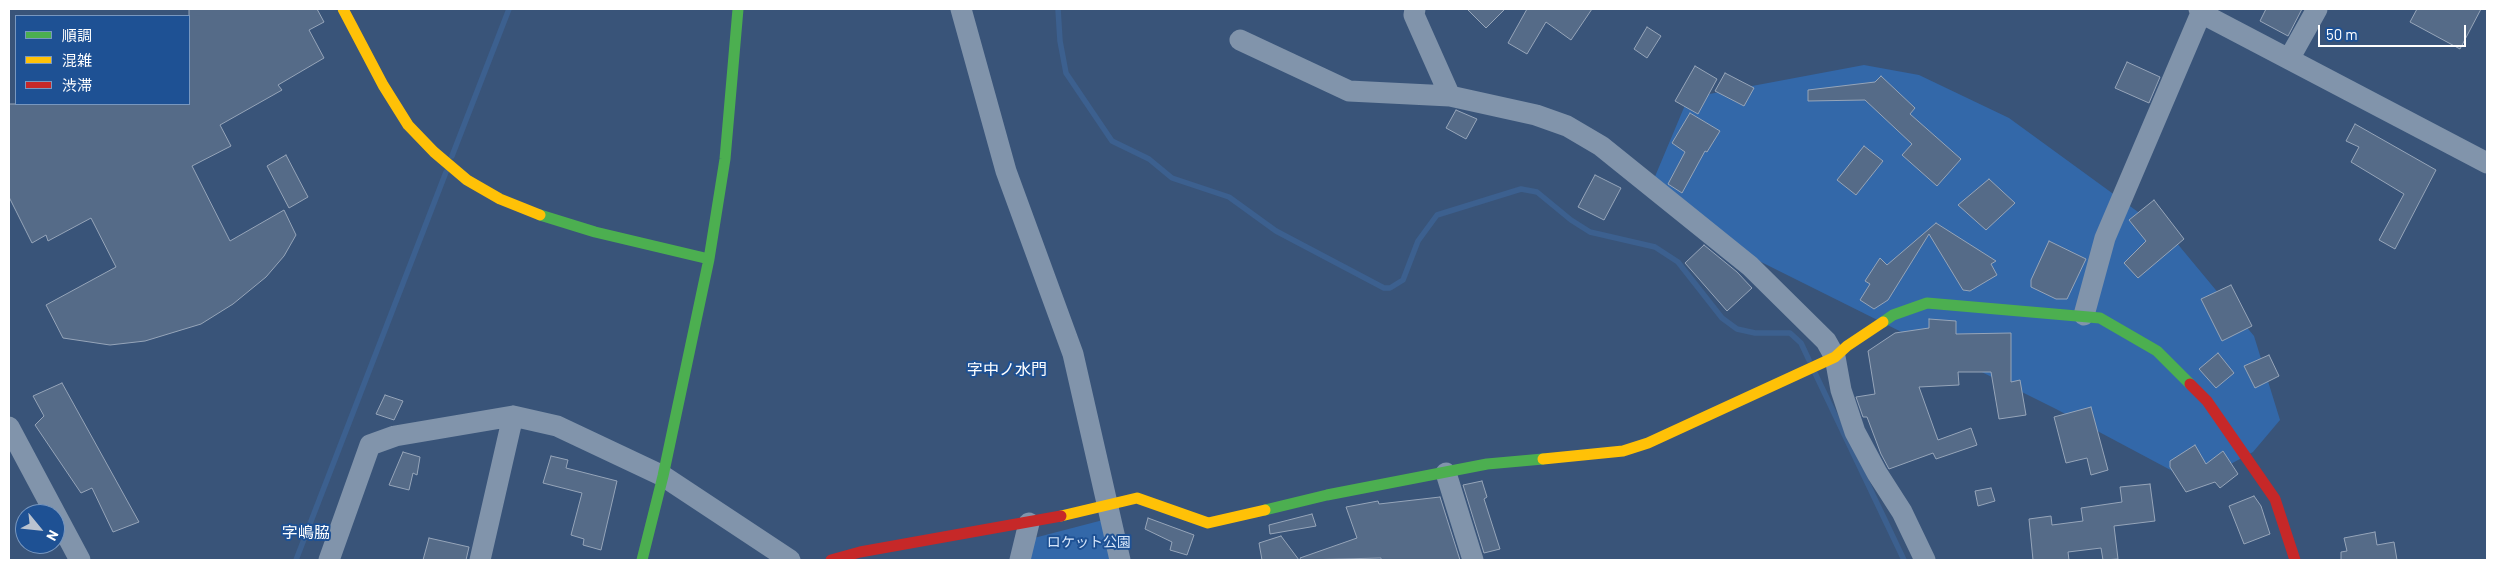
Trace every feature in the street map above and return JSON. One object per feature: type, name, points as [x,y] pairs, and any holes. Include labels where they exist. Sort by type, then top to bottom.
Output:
[{"type":"street","points":[[344,9],[388,93],[408,125],[434,152],[467,180],[500,199],[540,215],[595,232],[709,259]]},
{"type":"street","points":[[642,560],[663,476],[709,259],[725,159],[738,35],[738,9]]},
{"type":"street","points":[[961,9],[1006,171],[1073,354],[1109,505],[1120,560]]},
{"type":"street","points":[[1415,9],[1414,15],[1450,96]]},
{"type":"street","points":[[2289,58],[2317,9]]},
{"type":"street","points":[[2084,315],[2105,238],[2200,11],[2487,163]]},
{"type":"street","points":[[1240,40],[1349,90],[1450,96],[1536,115],[1567,126],[1601,146],[1750,266],[1826,341],[1828,360],[1841,390],[1855,432],[1877,473],[1902,512],[1924,560]]},
{"type":"street","points":[[831,560],[886,554],[1137,498],[1208,523],[1327,494],[1487,464],[1623,451],[1648,443],[1828,360],[1893,315],[1927,303],[2084,315],[2100,318],[2157,351],[2207,401],[2275,499],[2296,560]]},
{"type":"street","points":[[480,560],[513,416]]},
{"type":"street","points":[[329,560],[370,445],[395,436],[513,416],[557,426],[663,476],[790,560]]},
{"type":"street","points":[[9,427],[80,560]]},
{"type":"street","points":[[1446,473],[1473,560]]},
{"type":"street","points":[[1020,560],[1029,523]]},
{"type":"green space","points":[[1864,65],[1919,75],[2009,118],[2171,236],[2254,336],[2280,420],[2253,452],[2195,483],[2056,409],[1749,256],[1651,186],[1688,98]]},
{"type":"green space","name":"ロケット公園","points":[[1103,520],[1112,560],[1029,560],[1034,538]]},
{"type":"building","points":[[189,9],[317,9],[324,22],[309,30],[324,58],[278,85],[282,90],[220,125],[231,146],[192,166],[230,241],[284,210],[296,235],[284,256],[266,277],[233,304],[201,324],[145,341],[110,345],[63,338],[46,305],[116,267],[91,218],[48,241],[46,235],[32,243],[9,197],[9,104],[190,105]]},
{"type":"building","points":[[1467,9],[1505,9],[1486,28]]},
{"type":"building","points":[[1527,9],[1592,9],[1571,40],[1546,22],[1527,54],[1508,43]]},
{"type":"building","points":[[2266,9],[2302,9],[2288,36],[2260,21]]},
{"type":"building","points":[[2417,9],[2481,9],[2460,49],[2410,22]]},
{"type":"building","points":[[1647,27],[1661,36],[1647,58],[1634,49]]},
{"type":"building","points":[[2127,62],[2160,77],[2149,103],[2115,88]]},
{"type":"building","points":[[1695,66],[1717,79],[1698,114],[1675,101]]},
{"type":"building","points":[[1725,73],[1754,88],[1744,106],[1715,91]]},
{"type":"building","points":[[1881,76],[1915,108],[1910,114],[1961,159],[1937,186],[1902,155],[1912,144],[1865,100],[1808,101],[1808,90],[1875,82]]},
{"type":"building","points":[[1456,110],[1477,119],[1466,139],[1446,128]]},
{"type":"building","points":[[1690,113],[1720,131],[1707,152],[1705,151],[1682,193],[1668,184],[1685,152],[1672,143]]},
{"type":"building","points":[[2355,124],[2436,170],[2395,249],[2379,240],[2404,194],[2351,162],[2359,147],[2346,141]]},
{"type":"building","points":[[1864,146],[1883,161],[1856,195],[1837,180]]},
{"type":"building","points":[[286,155],[308,197],[289,208],[267,166]]},
{"type":"building","points":[[1595,175],[1621,188],[1604,220],[1578,207]]},
{"type":"building","points":[[1989,179],[2015,203],[1986,230],[1958,205]]},
{"type":"building","points":[[2154,200],[2184,239],[2138,278],[2124,263],[2146,241],[2129,220]]},
{"type":"building","points":[[1936,223],[1996,261],[1991,264],[1997,275],[1970,291],[1963,290],[1929,234],[1888,300],[1874,309],[1860,300],[1870,284],[1865,281],[1880,258],[1887,265]]},
{"type":"building","points":[[2049,241],[2086,259],[2067,299],[2056,299],[2031,287],[2031,280]]},
{"type":"building","points":[[1704,245],[1737,272],[1752,288],[1727,311],[1685,263]]},
{"type":"building","points":[[2231,285],[2252,326],[2222,341],[2201,299]]},
{"type":"building","points":[[1929,319],[1956,321],[1956,334],[2011,333],[2011,382],[2020,380],[2026,415],[1999,419],[1991,372],[1958,372],[1959,385],[1919,387],[1938,440],[1971,428],[1977,445],[1936,459],[1933,453],[1889,469],[1881,454],[1867,417],[1863,417],[1856,397],[1875,394],[1868,351],[1895,333],[1929,328]]},
{"type":"building","points":[[2218,353],[2234,373],[2216,388],[2199,369]]},
{"type":"building","points":[[2269,355],[2279,376],[2255,388],[2244,366]]},
{"type":"building","points":[[62,383],[139,522],[113,532],[92,488],[81,493],[35,425],[44,416],[33,396]]},
{"type":"building","points":[[385,395],[403,401],[394,420],[376,414]]},
{"type":"building","points":[[2091,407],[2108,470],[2091,475],[2087,458],[2066,463],[2054,417]]},
{"type":"building","points":[[2195,445],[2206,464],[2223,451],[2238,474],[2220,488],[2215,482],[2186,492],[2170,467],[2170,461]]},
{"type":"building","points":[[403,452],[420,457],[417,475],[413,473],[409,490],[389,485]]},
{"type":"building","points":[[551,456],[568,460],[566,468],[617,481],[601,550],[583,545],[584,539],[571,535],[582,493],[543,483]]},
{"type":"building","points":[[1482,481],[1487,497],[1484,499],[1500,549],[1484,553],[1463,485]]},
{"type":"building","points":[[2150,484],[2155,521],[2114,526],[2118,559],[2103,560],[2101,548],[2068,552],[2069,560],[2033,560],[2029,519],[2051,516],[2052,525],[2083,521],[2081,508],[2122,502],[2120,487]]},
{"type":"building","points":[[1991,488],[1995,501],[1978,506],[1975,491]]},
{"type":"building","points":[[2254,496],[2261,506],[2270,534],[2244,544],[2229,506]]},
{"type":"building","points":[[1440,497],[1460,560],[1381,560],[1381,558],[1301,560],[1300,558],[1357,538],[1346,507],[1378,501],[1379,504]]},
{"type":"building","points":[[1312,514],[1316,526],[1270,534],[1269,525]]},
{"type":"building","points":[[1148,518],[1194,535],[1187,555],[1170,550],[1172,542],[1145,529]]},
{"type":"building","points":[[2375,532],[2377,545],[2394,542],[2397,560],[2341,560],[2341,552],[2347,551],[2344,538]]},
{"type":"building","points":[[1281,536],[1299,560],[1262,560],[1259,543]]},
{"type":"building","points":[[429,538],[469,547],[466,560],[423,560]]},
{"type":"waterway","points":[[452,156],[509,9]]},
{"type":"waterway","points":[[1058,9],[1060,41],[1066,73],[1112,141],[1149,159],[1172,178],[1229,197],[1276,231],[1384,288],[1390,288],[1403,280],[1418,241],[1437,215],[1521,189],[1537,192],[1571,220],[1590,232],[1655,247],[1678,262],[1722,318],[1737,329],[1755,333],[1790,333],[1801,343],[1809,360]]},
{"type":"waterway","points":[[296,560],[446,172]]},
{"type":"waterway","points":[[1815,373],[1904,560]]},
{"type":"traffic: fast","points":[[709,259],[725,159],[738,9]]},
{"type":"traffic: fast","points":[[540,215],[595,232],[709,259],[663,476],[642,560]]},
{"type":"traffic: fast","points":[[1883,322],[1893,315],[1927,303],[2100,318],[2157,351],[2190,384]]},
{"type":"traffic: fast","points":[[1265,510],[1327,495],[1487,464],[1543,459]]},
{"type":"traffic: slow","points":[[343,9],[383,85],[408,125],[434,152],[467,180],[500,199],[540,215]]},
{"type":"traffic: slow","points":[[1543,459],[1623,451],[1648,443],[1835,357],[1847,346],[1883,322]]},
{"type":"traffic: slow","points":[[1061,516],[1137,498],[1208,523],[1265,510]]},
{"type":"traffic: jam","points":[[2190,384],[2207,401],[2275,499],[2295,560]]},
{"type":"traffic: jam","points":[[831,560],[860,552],[1061,516]]},
{"type":"district","name":"字中ノ水門","points":[[1007,370]]},
{"type":"district","name":"字嶋脇","points":[[306,533]]}]
